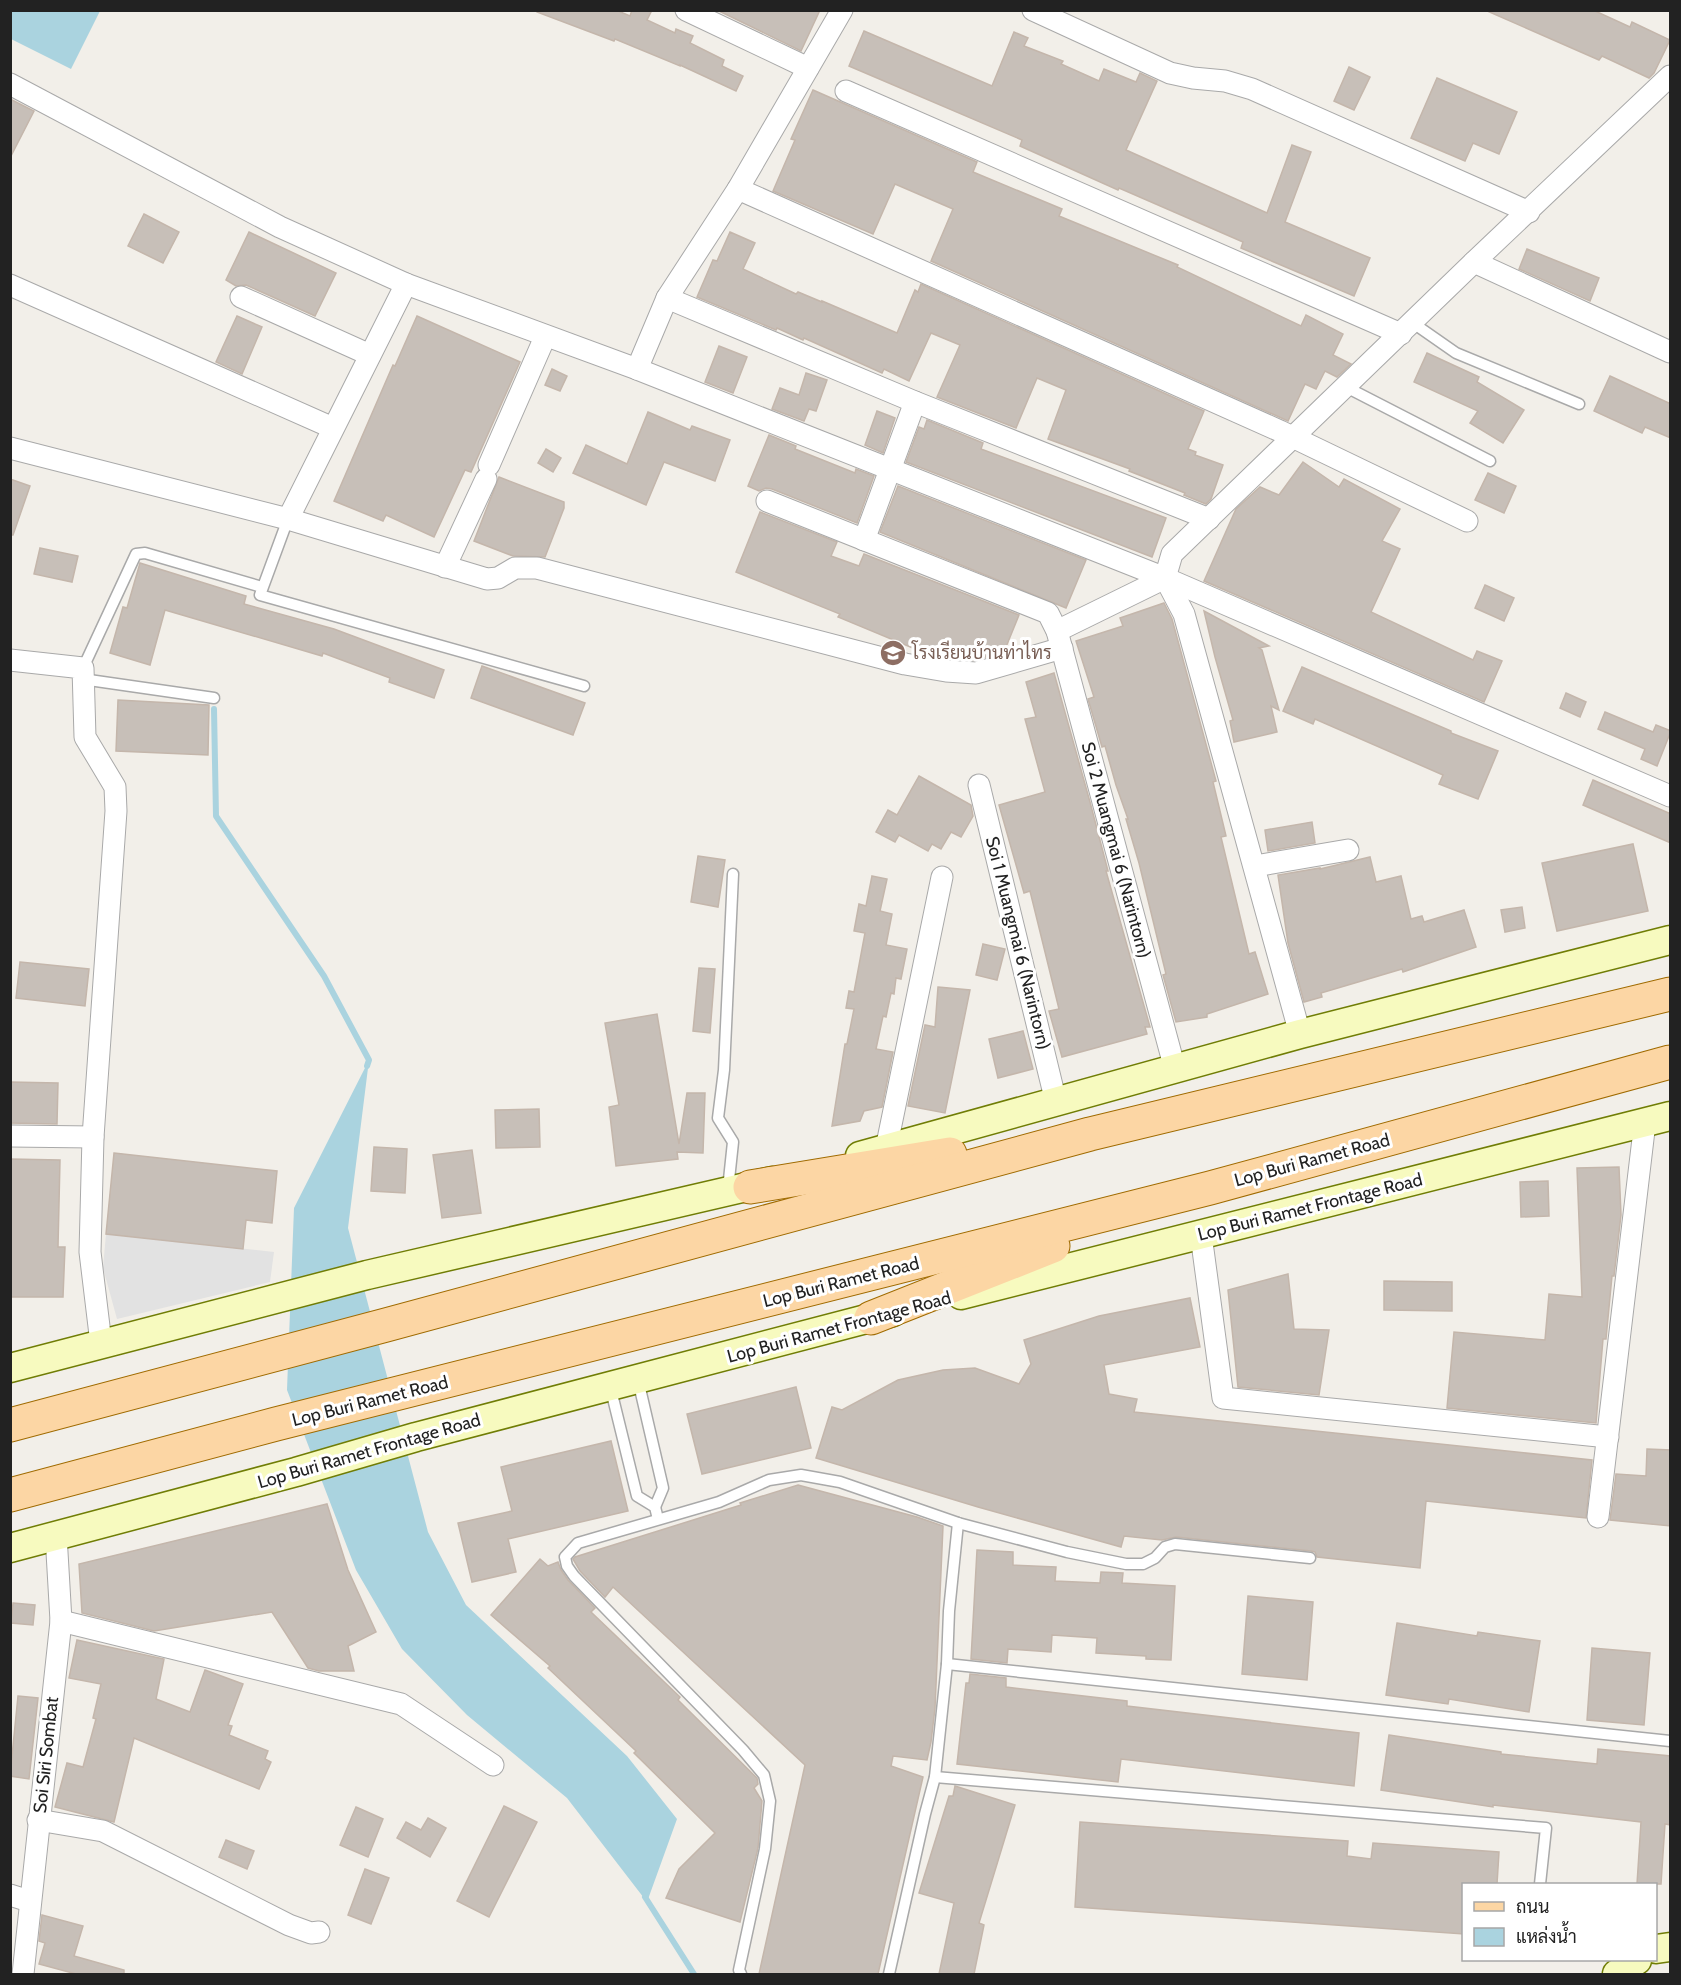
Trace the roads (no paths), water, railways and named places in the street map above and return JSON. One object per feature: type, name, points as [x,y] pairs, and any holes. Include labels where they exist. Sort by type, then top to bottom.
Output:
[{"type":"main road","points":[[739,1190],[1300,1034],[1671,940]]},
{"type":"main road","points":[[10,1425],[1089,1134],[1670,995]]},
{"type":"main road","name":"Lop Buri Ramet Road","points":[[10,1495],[276,1424],[1210,1188],[1671,1062]]},
{"type":"main road","name":"Lop Buri Ramet Frontage Road","points":[[10,1548],[296,1472],[416,1437],[871,1318],[1658,1119]]},
{"type":"main road","points":[[10,1368],[368,1275],[739,1190],[890,1162],[1089,1134]]},
{"type":"main road","points":[[871,1318],[1092,1231],[1210,1188]]},
{"type":"main road","points":[[1617,1974],[1634,1961]]},
{"type":"street","points":[[686,10],[808,68]]},
{"type":"street","points":[[637,369],[667,298],[738,189],[842,10]]},
{"type":"street","points":[[1033,10],[1170,73],[1225,81],[1252,89],[1529,212]]},
{"type":"street","points":[[10,448],[288,519],[493,580],[515,568],[537,568],[905,664],[976,673],[1059,640],[1165,578],[1172,554],[1474,262],[1671,76]]},
{"type":"street","points":[[10,84],[280,227],[406,284],[637,369],[1165,578],[1671,796]]},
{"type":"street","points":[[846,91],[1407,329]]},
{"type":"street","points":[[738,189],[1293,438],[1467,522]]},
{"type":"street","points":[[1474,262],[1671,352]]},
{"type":"street","points":[[288,519],[406,284]]},
{"type":"street","points":[[10,285],[333,428]]},
{"type":"street","points":[[242,297],[370,355]]},
{"type":"street","points":[[667,298],[915,402],[1209,519]]},
{"type":"street","points":[[445,567],[545,337]]},
{"type":"street","points":[[864,540],[915,402]]},
{"type":"street","name":"Soi 2 Muangmai 6 (Narintorn)","points":[[767,501],[1048,614],[1059,640],[1174,1069]]},
{"type":"street","points":[[1165,578],[1184,614],[1300,1034]]},
{"type":"street","points":[[10,660],[82,674],[85,737],[115,786],[116,811],[93,1137],[90,1252],[100,1343]]},
{"type":"street","name":"Soi 1 Muangmai 6 (Narintorn)","points":[[980,785],[1056,1102]]},
{"type":"street","points":[[1254,866],[1348,850]]},
{"type":"street","points":[[886,1149],[942,877]]},
{"type":"street","points":[[1598,1517],[1608,1437],[1658,1119]]},
{"type":"street","points":[[10,1136],[93,1137]]},
{"type":"street","points":[[1201,1235],[1223,1398],[1608,1437]]},
{"type":"street","name":"Soi Siri Sombat","points":[[23,1974],[20,1898],[38,1820],[61,1621],[56,1535]]},
{"type":"street","points":[[61,1621],[401,1704],[493,1765]]},
{"type":"street","points":[[38,1820],[103,1831],[289,1925],[311,1933],[320,1932]]},
{"type":"lane","points":[[1407,329],[1456,353],[1579,404]]},
{"type":"lane","points":[[1346,387],[1490,461]]},
{"type":"lane","points":[[288,519],[260,595],[584,686]]},
{"type":"lane","points":[[214,698],[82,674],[136,554],[145,553],[262,587]]},
{"type":"lane","points":[[733,874],[724,1070],[718,1118],[733,1142],[739,1190]]},
{"type":"lane","points":[[638,1379],[663,1488],[655,1507],[658,1519]]},
{"type":"lane","points":[[610,1386],[638,1496],[655,1507]]},
{"type":"lane","points":[[741,1974],[739,1970],[765,1849],[770,1801],[764,1775],[743,1749],[574,1576],[567,1566],[565,1557],[578,1543],[719,1502],[769,1480],[801,1475],[840,1482],[958,1523],[1067,1552],[1126,1563],[1143,1564],[1155,1558],[1165,1547],[1175,1544],[1310,1558]]},
{"type":"lane","points":[[889,1974],[935,1777],[958,1523]]},
{"type":"lane","points":[[947,1664],[1671,1741]]},
{"type":"lane","points":[[935,1777],[1546,1828],[1540,1883]]},
{"type":"water","points":[[10,11],[100,11],[71,69],[11,39]]},
{"type":"water","points":[[369,1060],[348,1228],[428,1532],[466,1605],[627,1756],[677,1819],[647,1902],[567,1798],[467,1715],[402,1649],[356,1570],[287,1390],[294,1208]]},
{"type":"waterway","points":[[214,709],[216,816],[324,976],[369,1060],[367,1066]]},
{"type":"waterway","points":[[645,1897],[694,1974]]},
{"type":"place","name":"โรงเรียนบ้านท่าไทร","points":[[893,653]]}]
